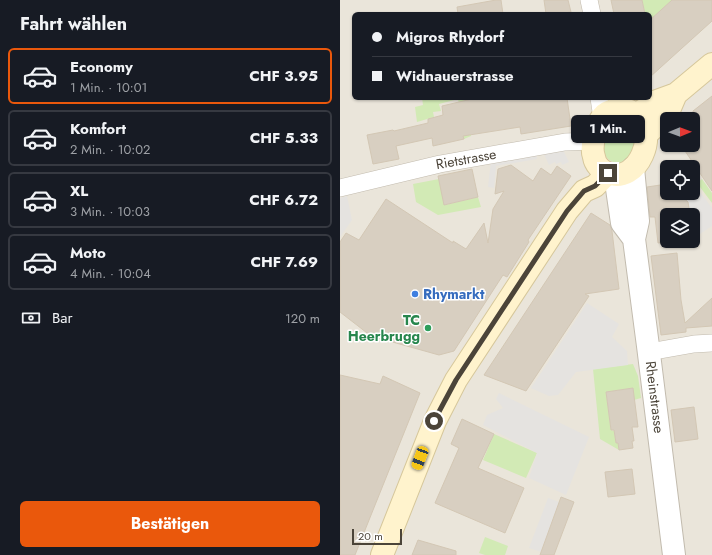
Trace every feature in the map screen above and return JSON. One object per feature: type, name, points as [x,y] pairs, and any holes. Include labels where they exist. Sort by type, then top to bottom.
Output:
[{"type":"main road","points":[[382,555],[434,421],[456,380],[567,211],[584,191],[595,186],[609,164],[599,123],[601,108],[611,111],[626,107],[645,110],[654,102],[676,94],[712,64]]},
{"type":"main road","points":[[647,134],[667,115],[676,94]]},
{"type":"main road","points":[[609,164],[638,164],[642,158],[647,134],[645,126],[641,119],[626,107]]},
{"type":"street","points":[[589,0],[592,12]]},
{"type":"street","name":"Rietstrasse","points":[[340,188],[440,164],[565,142],[609,164]]},
{"type":"street","name":"Rheinstrasse","points":[[609,164],[622,223],[634,239],[674,555]]},
{"type":"street","points":[[649,352],[694,344],[712,343]]},
{"type":"shaded area","points":[[340,0],[712,0],[712,555],[340,555]]},
{"type":"shaded area","points":[[563,150],[569,162],[562,165],[561,162],[556,164],[555,162],[549,165],[544,154],[549,151],[551,153],[557,151],[558,153]]},
{"type":"shaded area","points":[[536,153],[537,159],[496,166],[494,188],[488,187],[491,161]]},
{"type":"shaded area","points":[[700,192],[712,208],[712,226],[700,234],[700,208],[689,208],[686,200],[700,200]]},
{"type":"shaded area","points":[[347,196],[352,220],[340,237],[340,198]]},
{"type":"shaded area","points":[[587,303],[619,324],[612,337],[627,351],[628,365],[576,372],[558,395],[549,396],[531,388]]},
{"type":"shaded area","points":[[499,393],[589,437],[566,495],[529,478],[537,453],[483,425],[487,415],[503,408],[496,399]]},
{"type":"shaded area","points":[[548,498],[559,502],[541,552],[529,548]]},
{"type":"green space","points":[[642,0],[672,0],[652,18],[652,12],[645,12]]},
{"type":"green space","points":[[422,100],[454,100],[439,104],[441,111],[433,112],[434,117],[417,122],[415,107],[423,105]]},
{"type":"green space","points":[[458,100],[468,100],[471,136],[464,139],[456,105],[459,104]]},
{"type":"green space","points":[[619,120],[628,122],[634,128],[635,136],[634,146],[630,154],[624,161],[616,163],[606,157],[603,147],[609,127]]},
{"type":"green space","points":[[439,179],[445,205],[478,197],[481,207],[438,215],[416,202],[413,184]]},
{"type":"green space","points":[[702,179],[712,193],[712,203],[700,187],[700,181]]},
{"type":"green space","points":[[633,364],[638,376],[641,398],[634,400],[633,388],[606,392],[611,430],[614,431],[619,450],[600,439],[593,369]]},
{"type":"green space","points":[[494,434],[537,453],[526,478],[483,460]]},
{"type":"green space","points":[[485,537],[508,546],[505,555],[485,555],[479,553]]},
{"type":"building","points":[[501,0],[503,12],[458,12],[457,7]]},
{"type":"building","points":[[544,0],[568,0],[571,12],[546,12]]},
{"type":"building","points":[[611,0],[642,0],[645,12],[614,12]]},
{"type":"building","points":[[672,0],[712,0],[712,21],[652,75],[652,18]]},
{"type":"building","points":[[712,96],[712,191],[700,173],[700,160],[691,160],[686,152],[700,152],[700,112],[693,111]]},
{"type":"building","points":[[468,100],[567,100],[571,126],[521,134],[520,127],[463,136],[464,139],[433,146],[432,138],[396,146],[399,159],[373,164],[367,135],[394,131],[428,123],[428,119],[443,115],[442,106]]},
{"type":"building","name":"Rhymarkt","points":[[511,165],[533,181],[541,168],[551,175],[557,166],[571,176],[528,240],[529,242],[507,277],[503,275],[454,351],[439,355],[371,336],[340,312],[340,242],[346,233],[359,240],[386,199],[453,243],[453,241],[466,249],[484,223],[488,243],[493,209],[504,191],[495,194],[498,169]]},
{"type":"building","points":[[472,169],[478,197],[444,205],[438,176]]},
{"type":"building","points":[[660,185],[660,200],[686,200],[688,202],[689,208],[660,208],[660,243],[658,243],[655,217],[650,217],[647,187]]},
{"type":"building","points":[[591,213],[610,225],[619,289],[585,294],[589,296],[526,391],[484,375]]},
{"type":"building","points":[[677,253],[681,300],[685,323],[712,298],[712,326],[686,328],[686,332],[661,335],[651,256]]},
{"type":"building","points":[[340,375],[380,384],[383,376],[420,393],[355,555],[340,555]]},
{"type":"building","points":[[633,388],[638,427],[632,427],[634,441],[632,441],[633,448],[619,450],[618,443],[616,443],[614,430],[611,430],[606,392]]},
{"type":"building","points":[[694,407],[698,439],[675,442],[671,410]]},
{"type":"building","points":[[462,419],[494,434],[478,468],[524,488],[505,533],[435,503],[459,448],[451,444]]},
{"type":"building","points":[[632,469],[635,494],[608,497],[605,472]]},
{"type":"building","points":[[561,497],[574,502],[554,555],[540,555]]},
{"type":"building","points":[[418,540],[456,551],[456,555],[412,555]]},
{"type":"place","name":"Rhymarkt","points":[[415,294]]},
{"type":"place","name":"TC Heerbrugg","points":[[428,328]]},
{"type":"route","points":[[434,421],[456,380],[567,211],[584,191],[595,186],[608,173]]}]
